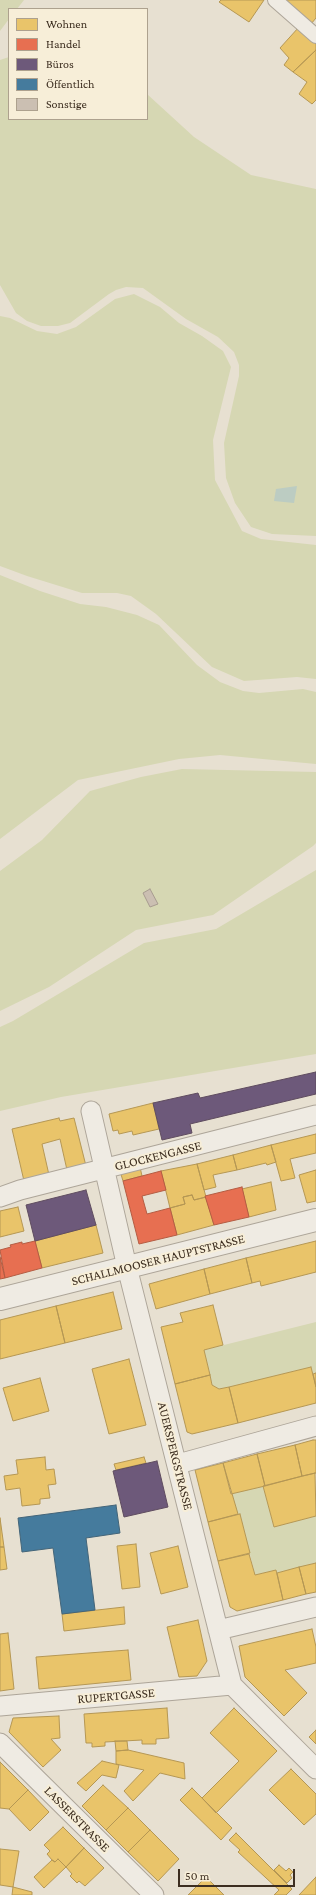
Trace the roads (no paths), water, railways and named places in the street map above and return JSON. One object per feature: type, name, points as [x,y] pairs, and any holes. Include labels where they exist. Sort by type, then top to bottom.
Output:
[{"type":"street","points":[[275,0],[316,36]]},
{"type":"street","name":"AUERSPERGSTRASSE","points":[[91,1111],[127,1266],[178,1464],[232,1685]]},
{"type":"street","name":"GLOCKENGASSE","points":[[0,1197],[316,1115]]},
{"type":"street","name":"SCHALLMOOSER HAUPTSTRASSE","points":[[0,1299],[127,1266],[316,1220]]},
{"type":"street","points":[[178,1464],[316,1426]]},
{"type":"street","points":[[218,1630],[316,1607]]},
{"type":"street","points":[[232,1685],[316,1769]]},
{"type":"street","name":"RUPERTGASSE","points":[[0,1706],[232,1685]]},
{"type":"street","name":"LASSERSTRASSE","points":[[0,1743],[154,1895]]}]
